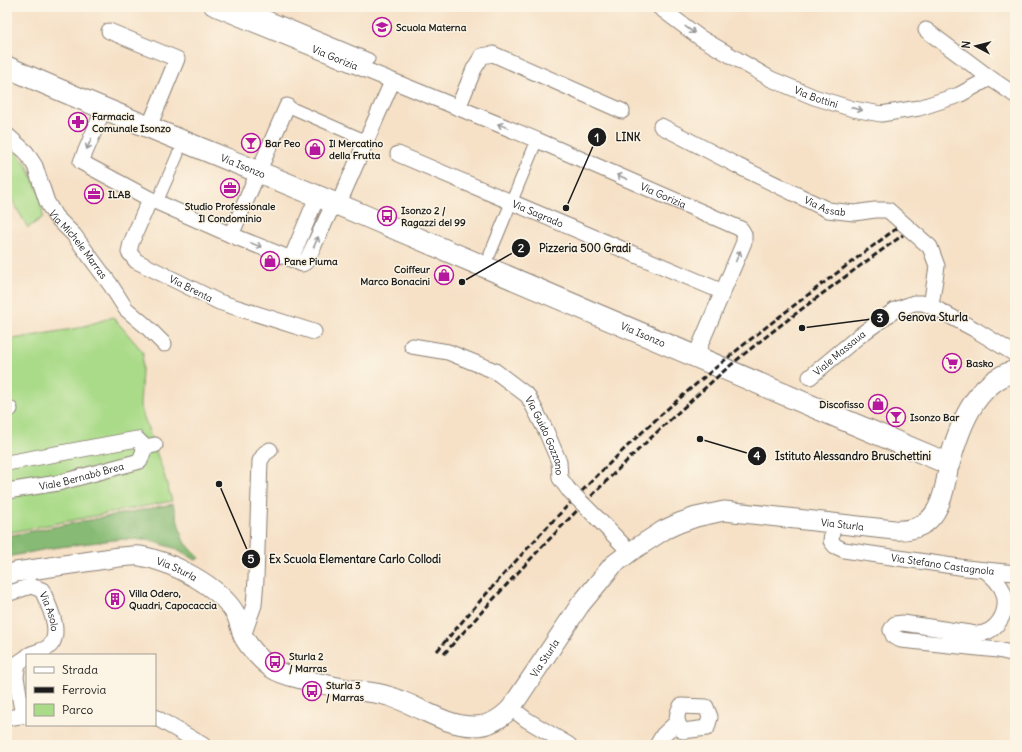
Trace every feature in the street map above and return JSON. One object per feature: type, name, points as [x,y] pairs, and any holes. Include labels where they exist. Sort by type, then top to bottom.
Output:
[{"type":"main road","name":"Via Isonzo","points":[[8,71],[104,108],[330,201],[949,464]]},
{"type":"main road","name":"Via Sturla","points":[[949,464],[958,432],[975,401],[982,392],[1001,376],[1015,371]]},
{"type":"street","name":"Via Gorizia","points":[[212,7],[392,82],[537,140],[741,229],[744,234],[744,242],[695,357]]},
{"type":"street","points":[[244,7],[369,59]]},
{"type":"street","name":"Via Bottini","points":[[658,7],[699,37],[771,79],[814,97],[853,109],[881,114],[919,108],[959,95],[990,78]]},
{"type":"street","points":[[926,30],[1015,95]]},
{"type":"street","points":[[110,31],[177,58],[149,127]]},
{"type":"street","points":[[458,108],[474,69],[482,56],[493,54],[622,111]]},
{"type":"street","points":[[104,108],[81,162],[153,201],[302,264],[306,262],[330,201],[367,141],[392,82]]},
{"type":"street","points":[[231,234],[287,106],[367,141]]},
{"type":"street","name":"Via Assab","points":[[661,126],[828,210],[854,214],[874,210],[888,210],[930,247],[937,266],[930,306]]},
{"type":"street","name":"Via Michele Marras","points":[[7,135],[26,152],[35,166],[47,202],[55,216],[74,235],[126,308],[164,344]]},
{"type":"street","points":[[490,254],[537,140]]},
{"type":"street","points":[[153,201],[178,154]]},
{"type":"street","name":"Via Sagrado","points":[[398,154],[723,292]]},
{"type":"street","name":"Via Brenta","points":[[153,201],[131,243],[129,252],[136,261],[219,302],[314,332]]},
{"type":"street","name":"Viale Massaua","points":[[810,377],[859,336],[895,310],[914,303],[922,303],[930,306],[974,329],[1015,354]]},
{"type":"street","name":"Via Guido Gozzano","points":[[412,346],[448,352],[495,371],[528,396],[546,431],[559,462],[560,478],[568,489],[630,552]]},
{"type":"street","name":"Viale Bernabò Brea","points":[[7,463],[137,439],[150,446],[140,461],[58,483],[7,491]]},
{"type":"street","points":[[243,636],[254,605],[260,461],[265,453],[270,450]]},
{"type":"street","name":"Via Sturla","points":[[7,575],[16,572],[119,557],[142,556],[188,572],[207,585],[224,600],[235,613],[243,636],[253,650],[272,669],[329,686],[388,695],[446,721],[461,725],[475,726],[496,721],[508,711],[580,605],[613,565],[664,530],[696,517],[724,511],[904,530],[919,527],[927,522],[937,511],[945,487],[949,464]]},
{"type":"street","name":"Via Stefano Castagnola","points":[[833,523],[831,541],[835,546],[844,550],[985,570],[997,580],[1001,587],[1004,594],[1005,603],[1000,620],[990,631],[984,634],[903,623],[895,624],[891,630],[894,637],[902,640],[998,650],[1015,654]]},
{"type":"street","points":[[985,570],[1015,573]]},
{"type":"street","name":"Via Asolo","points":[[7,594],[31,586],[42,590],[53,614],[56,635],[48,647],[32,654]]},
{"type":"street","name":"Via Asolo","points":[[25,715],[16,677],[18,663],[26,657]]},
{"type":"street","points":[[508,711],[550,745]]},
{"type":"street","points":[[508,711],[527,720],[569,745]]},
{"type":"street","points":[[7,718],[25,715]]},
{"type":"street","points":[[156,718],[200,744]]},
{"type":"street","points":[[657,745],[663,735],[677,722]]},
{"type":"green space","points":[[9,143],[27,165],[41,197],[43,217],[28,228],[7,191],[7,146]]},
{"type":"green space","points":[[113,317],[143,352],[140,406],[172,501],[7,533],[7,340],[78,328]]},
{"type":"green space","points":[[173,504],[183,540],[199,558],[196,560],[177,549],[148,540],[121,539],[52,548],[7,557],[7,536]]},
{"type":"railway","points":[[437,651],[540,534],[594,478],[651,424],[741,347],[897,228]]},
{"type":"railway","points":[[444,654],[582,505],[640,448],[703,390],[738,359],[778,327],[903,235]]},
{"type":"place","name":"Scuola Materna","points":[[382,27]]},
{"type":"place","name":"Farmacia Comunale Isonzo","points":[[78,122]]},
{"type":"place","name":"Bar Peo","points":[[251,143]]},
{"type":"place","name":"Il Mercatino della Frutta","points":[[315,149]]},
{"type":"place","name":"Studio Professionale Il Condominio","points":[[230,188]]},
{"type":"place","name":"ILAB","points":[[94,194]]},
{"type":"place","name":"LINK","points":[[566,208]]},
{"type":"place","name":"Isonzo 2 / Ragazzi del 99","points":[[387,216]]},
{"type":"place","name":"Pane Piuma","points":[[270,261]]},
{"type":"place","name":"Coiffeur Marco Bonacini","points":[[444,275]]},
{"type":"place","name":"Pizzeria 500 Gradi","points":[[462,282]]},
{"type":"place","name":"Genova Sturla","points":[[802,328]]},
{"type":"place","name":"Basko","points":[[952,363]]},
{"type":"place","name":"Discofisso","points":[[878,404]]},
{"type":"place","name":"Isonzo Bar","points":[[896,417]]},
{"type":"place","name":"Istituto Alessandro Bruschettini","points":[[700,439]]},
{"type":"place","name":"Ex Scuola Elementare Carlo Collodi","points":[[219,484]]},
{"type":"place","name":"Villa Odero, Quadri, Capocaccia","points":[[115,599]]},
{"type":"place","name":"Sturla 2 / Marras","points":[[275,662]]},
{"type":"place","name":"Sturla 3 / Marras","points":[[312,691]]}]
